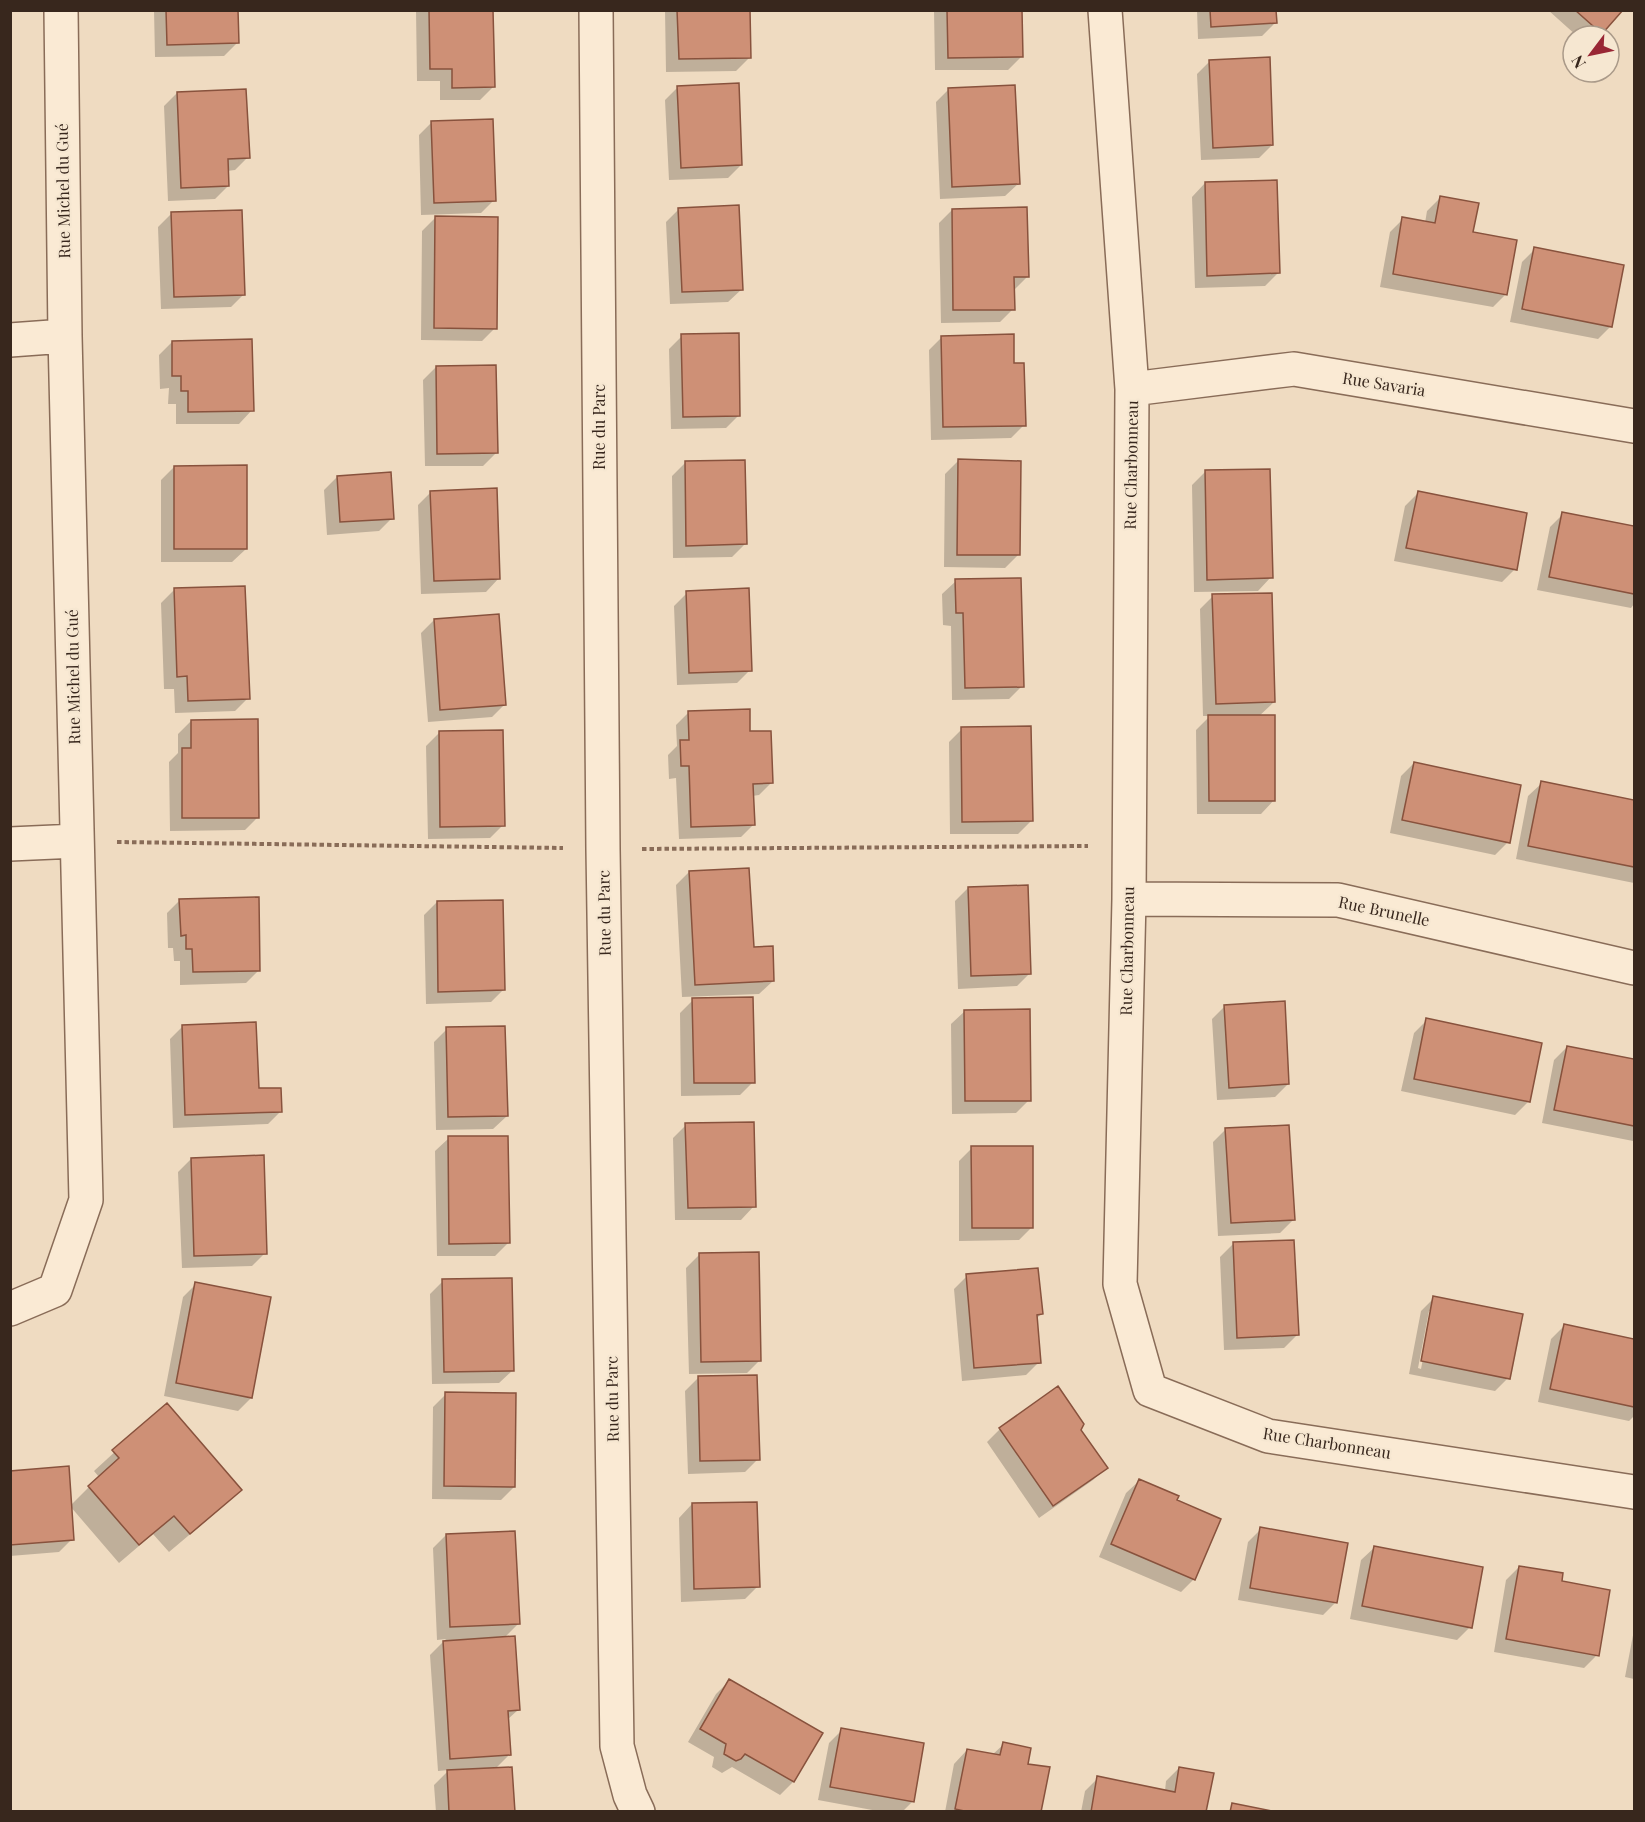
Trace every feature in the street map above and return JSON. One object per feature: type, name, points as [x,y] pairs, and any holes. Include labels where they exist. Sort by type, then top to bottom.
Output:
[{"type":"street","name":"Rue Michel du Gué","points":[[10,1309],[55,1290],[86,1200],[65,336],[62,10]]},
{"type":"street","name":"Rue du Parc","points":[[596,10],[603,849],[617,1746],[630,1795],[638,1812]]},
{"type":"street","name":"Rue Charbonneau","points":[[1105,10],[1132,389],[1127,845],[1129,899],[1120,1284],[1150,1390],[1268,1436],[1635,1492]]},
{"type":"street","points":[[10,340],[65,336]]},
{"type":"street","name":"Rue Savaria","points":[[1132,389],[1294,369],[1635,426]]},
{"type":"street","points":[[10,844],[77,841]]},
{"type":"street","name":"Rue Brunelle","points":[[1129,899],[1338,900],[1635,968]]},
{"type":"path","points":[[77,841],[603,849],[1127,845]]},
{"type":"building","points":[[166,10],[238,10],[239,43],[167,45]]},
{"type":"building","points":[[429,10],[493,10],[495,87],[452,88],[452,69],[430,69]]},
{"type":"building","points":[[677,10],[750,10],[751,58],[679,59]]},
{"type":"building","points":[[947,10],[1022,10],[1023,57],[948,58]]},
{"type":"building","points":[[1210,10],[1276,10],[1277,23],[1211,27]]},
{"type":"building","points":[[1575,10],[1623,10],[1611,24],[1591,24]]},
{"type":"building","points":[[1270,57],[1273,145],[1213,148],[1209,60]]},
{"type":"building","points":[[739,83],[742,165],[681,168],[677,86]]},
{"type":"building","points":[[1015,85],[1020,184],[952,187],[948,88]]},
{"type":"building","points":[[246,89],[250,158],[228,159],[229,186],[181,188],[177,92]]},
{"type":"building","points":[[493,119],[496,201],[434,203],[431,121]]},
{"type":"building","points":[[1277,180],[1280,273],[1207,276],[1205,182]]},
{"type":"building","points":[[1440,196],[1479,203],[1473,232],[1517,240],[1507,295],[1393,274],[1402,217],[1435,223]]},
{"type":"building","points":[[739,205],[743,290],[682,292],[678,208]]},
{"type":"building","points":[[1027,207],[1029,277],[1014,277],[1015,310],[953,310],[952,209]]},
{"type":"building","points":[[242,210],[245,295],[174,297],[171,212]]},
{"type":"building","points":[[435,216],[498,217],[497,329],[434,328]]},
{"type":"building","points":[[1534,247],[1624,265],[1612,327],[1522,309]]},
{"type":"building","points":[[739,333],[740,416],[683,417],[681,334]]},
{"type":"building","points":[[1014,334],[1014,363],[1024,363],[1026,426],[943,427],[941,336]]},
{"type":"building","points":[[252,339],[254,411],[188,412],[188,391],[181,391],[181,376],[172,376],[172,341]]},
{"type":"building","points":[[496,365],[498,453],[437,454],[436,366]]},
{"type":"building","points":[[958,459],[1021,461],[1020,555],[957,555]]},
{"type":"building","points":[[745,460],[747,544],[686,546],[685,461]]},
{"type":"building","points":[[247,465],[247,549],[174,549],[174,466]]},
{"type":"building","points":[[1270,469],[1273,578],[1207,580],[1205,470]]},
{"type":"building","points":[[391,472],[394,519],[340,522],[337,476]]},
{"type":"building","points":[[497,488],[500,579],[434,581],[430,491]]},
{"type":"building","points":[[1418,491],[1527,513],[1517,570],[1406,548]]},
{"type":"building","points":[[1562,512],[1634,526],[1634,594],[1549,577]]},
{"type":"building","points":[[1021,578],[1024,687],[965,688],[963,613],[956,613],[955,579]]},
{"type":"building","points":[[245,586],[250,699],[188,701],[187,676],[177,677],[174,588]]},
{"type":"building","points":[[749,588],[752,671],[689,673],[686,591]]},
{"type":"building","points":[[1272,593],[1275,702],[1216,704],[1212,594]]},
{"type":"building","points":[[499,614],[506,705],[440,710],[434,619]]},
{"type":"building","points":[[750,709],[750,731],[771,731],[773,783],[753,784],[755,825],[691,827],[689,766],[681,766],[680,740],[689,740],[688,711]]},
{"type":"building","points":[[1208,715],[1275,715],[1275,801],[1209,801]]},
{"type":"building","points":[[258,719],[259,818],[182,818],[182,748],[191,748],[191,720]]},
{"type":"building","points":[[1031,726],[1033,821],[962,822],[961,727]]},
{"type":"building","points":[[503,730],[505,826],[440,827],[439,731]]},
{"type":"building","points":[[1414,762],[1521,785],[1510,843],[1402,820]]},
{"type":"building","points":[[1541,781],[1634,800],[1634,867],[1528,846]]},
{"type":"building","points":[[749,868],[754,947],[773,946],[774,981],[695,985],[689,871]]},
{"type":"building","points":[[1028,885],[1031,974],[971,976],[968,887]]},
{"type":"building","points":[[259,897],[260,971],[193,972],[192,949],[186,949],[186,935],[181,936],[179,899]]},
{"type":"building","points":[[503,900],[505,990],[438,992],[437,901]]},
{"type":"building","points":[[753,997],[755,1083],[694,1083],[692,998]]},
{"type":"building","points":[[1285,1001],[1289,1084],[1229,1088],[1224,1005]]},
{"type":"building","points":[[1030,1009],[1031,1101],[965,1101],[964,1010]]},
{"type":"building","points":[[1426,1018],[1542,1043],[1530,1102],[1414,1079]]},
{"type":"building","points":[[256,1022],[259,1088],[281,1088],[282,1112],[185,1115],[182,1025]]},
{"type":"building","points":[[505,1026],[508,1116],[448,1117],[446,1027]]},
{"type":"building","points":[[1567,1046],[1634,1059],[1634,1126],[1554,1110]]},
{"type":"building","points":[[754,1122],[756,1207],[688,1208],[685,1123]]},
{"type":"building","points":[[1289,1125],[1295,1220],[1231,1223],[1225,1128]]},
{"type":"building","points":[[448,1136],[508,1136],[510,1243],[449,1244]]},
{"type":"building","points":[[971,1146],[1033,1146],[1033,1228],[972,1228]]},
{"type":"building","points":[[264,1155],[267,1254],[194,1256],[191,1158]]},
{"type":"building","points":[[1294,1240],[1299,1335],[1237,1338],[1233,1242]]},
{"type":"building","points":[[759,1252],[761,1361],[701,1362],[699,1253]]},
{"type":"building","points":[[1038,1268],[1043,1314],[1037,1315],[1041,1363],[974,1368],[966,1274]]},
{"type":"building","points":[[512,1278],[514,1371],[444,1372],[442,1279]]},
{"type":"building","points":[[195,1282],[271,1297],[252,1398],[176,1383]]},
{"type":"building","points":[[1433,1296],[1523,1314],[1510,1379],[1421,1361]]},
{"type":"building","points":[[1564,1324],[1634,1339],[1634,1407],[1550,1389]]},
{"type":"building","points":[[757,1375],[760,1460],[700,1461],[698,1376]]},
{"type":"building","points":[[1058,1386],[1084,1424],[1081,1430],[1108,1468],[1053,1506],[999,1428]]},
{"type":"building","points":[[445,1392],[516,1393],[515,1487],[444,1486]]},
{"type":"building","points":[[167,1403],[242,1490],[190,1534],[174,1516],[139,1545],[88,1486],[119,1458],[112,1450]]},
{"type":"building","points":[[69,1466],[74,1540],[10,1545],[10,1471]]},
{"type":"building","points":[[1139,1479],[1179,1496],[1177,1500],[1221,1519],[1195,1580],[1111,1544]]},
{"type":"building","points":[[757,1502],[760,1587],[694,1589],[692,1503]]},
{"type":"building","points":[[1260,1527],[1348,1543],[1337,1603],[1250,1588]]},
{"type":"building","points":[[515,1531],[520,1624],[450,1627],[446,1534]]},
{"type":"building","points":[[1374,1546],[1483,1567],[1472,1628],[1362,1606]]},
{"type":"building","points":[[1519,1566],[1563,1573],[1562,1581],[1610,1590],[1599,1656],[1506,1639]]},
{"type":"building","points":[[515,1636],[520,1710],[508,1711],[511,1755],[450,1759],[443,1641]]},
{"type":"building","points":[[729,1679],[823,1733],[794,1782],[745,1754],[736,1761],[724,1754],[726,1744],[700,1729]]},
{"type":"building","points":[[841,1728],[924,1743],[914,1802],[830,1787]]},
{"type":"building","points":[[1003,1742],[1031,1748],[1028,1764],[1050,1767],[1041,1812],[969,1812],[955,1809],[967,1749],[1000,1755]]},
{"type":"building","points":[[512,1767],[515,1812],[449,1812],[447,1770]]},
{"type":"building","points":[[1179,1767],[1214,1773],[1206,1812],[1091,1812],[1097,1776],[1175,1792]]},
{"type":"building","points":[[1232,1803],[1277,1812],[1230,1812]]}]
